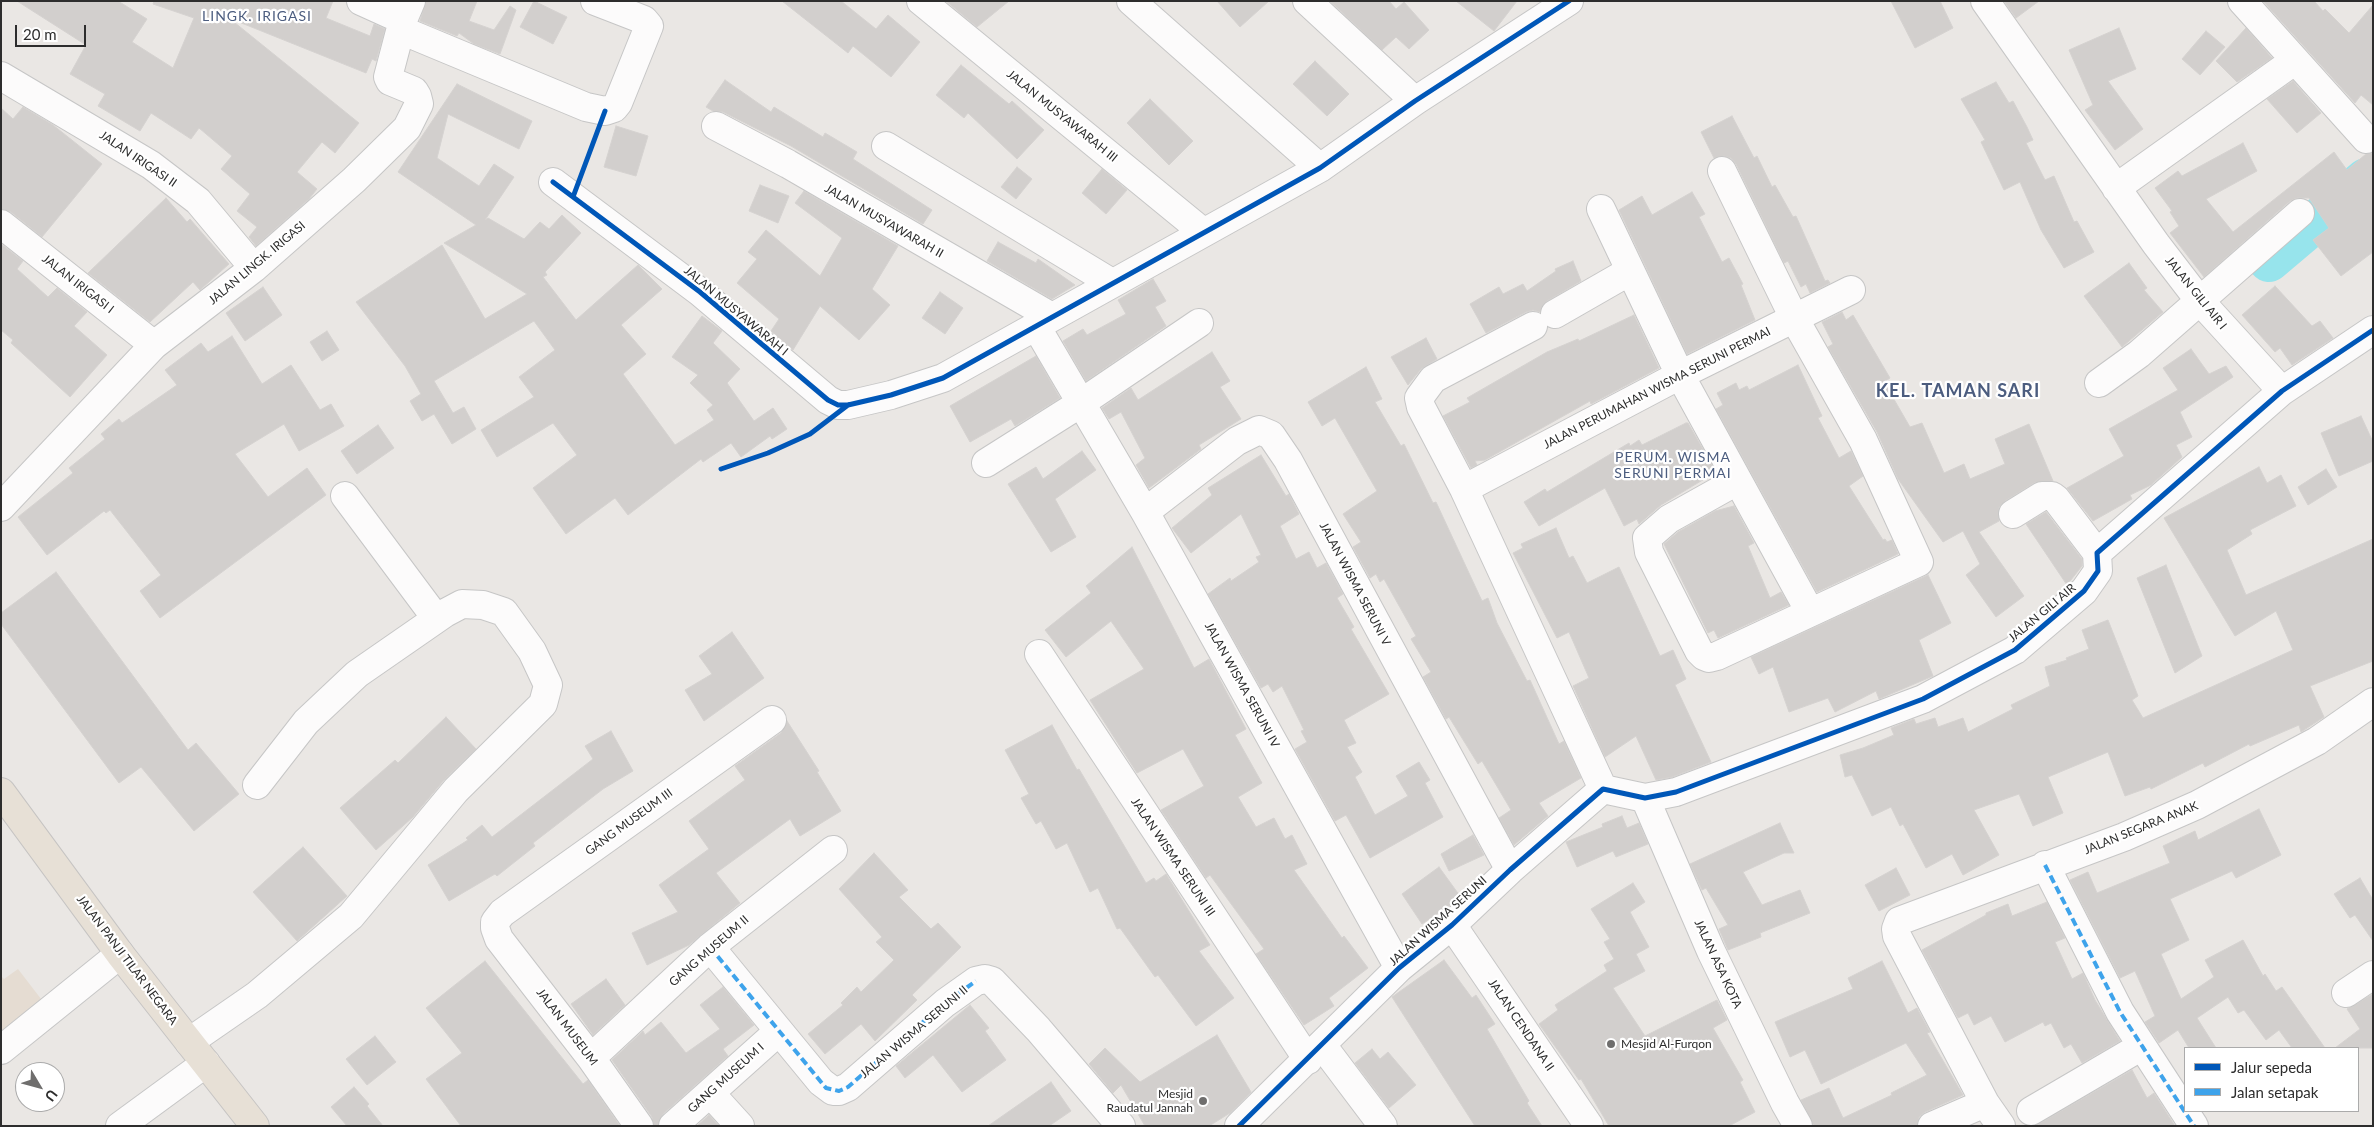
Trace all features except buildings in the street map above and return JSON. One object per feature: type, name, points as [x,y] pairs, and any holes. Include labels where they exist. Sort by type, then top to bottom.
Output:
[{"type":"main road","name":"JALAN PANJI TILAR NEGARA","points":[[1,792],[120,954],[255,1126]]},
{"type":"street","points":[[361,1],[405,17],[586,107],[605,110],[614,108],[618,103],[649,26],[644,20],[596,1]]},
{"type":"street","name":"JALAN MUSYAWARAH III","points":[[920,1],[1203,232]]},
{"type":"street","points":[[1131,1],[1320,168]]},
{"type":"street","points":[[1307,1],[1415,101]]},
{"type":"street","name":"JALAN GILI AIR I","points":[[1985,1],[2116,188],[2199,300],[2282,392]]},
{"type":"street","points":[[2242,1],[2366,139]]},
{"type":"street","name":"JALAN MUSYAWARAH I","points":[[553,182],[700,292],[833,403],[848,405],[891,395],[942,378],[1320,168],[1560,3]]},
{"type":"street","name":"JALAN LINGK. IRIGASI","points":[[1,507],[154,345],[254,268],[354,180],[407,128],[419,104],[417,96],[414,91],[390,81],[388,77],[405,17]]},
{"type":"street","points":[[2116,188],[2294,61]]},
{"type":"street","name":"JALAN IRIGASI II","points":[[1,76],[151,165],[198,201],[254,268]]},
{"type":"street","name":"JALAN MUSYAWARAH II","points":[[716,126],[788,164],[1044,322]]},
{"type":"street","points":[[886,146],[1112,283]]},
{"type":"street","points":[[1722,171],[1794,318],[1863,440],[1919,562],[1717,656],[1708,658],[1699,652],[1649,552],[1647,538],[1669,519],[1737,481]]},
{"type":"street","points":[[1601,209],[1680,374],[1810,612]]},
{"type":"street","points":[[2099,383],[2139,354],[2300,213]]},
{"type":"street","name":"JALAN IRIGASI I","points":[[1,224],[154,345]]},
{"type":"street","points":[[1630,271],[1433,380],[1420,395],[1421,407],[1464,489],[1603,789],[1645,798]]},
{"type":"street","name":"JALAN PERUMAHAN WISMA SERUNI PERMAI","points":[[1464,489],[1680,374],[1851,290]]},
{"type":"street","name":"JALAN WISMA SERUNI IV","points":[[1044,322],[1081,403],[1145,512],[1399,968]]},
{"type":"street","points":[[986,463],[1081,403],[1199,323]]},
{"type":"street","points":[[2013,514],[2042,496],[2052,496],[2097,553],[2282,392],[2373,330]]},
{"type":"street","name":"JALAN WISMA SERUNI V","points":[[1145,512],[1237,440],[1259,430],[1271,435],[1288,460],[1510,870]]},
{"type":"street","points":[[345,496],[436,618]]},
{"type":"street","name":"JALAN GILI AIR","points":[[1645,798],[1676,792],[1923,699],[2015,650],[2084,591],[2098,571],[2097,553]]},
{"type":"street","points":[[189,1042],[257,995],[351,916],[456,790],[543,704],[548,685],[532,651],[504,612],[483,605],[462,604],[436,618],[357,674],[306,722],[257,785]]},
{"type":"street","name":"JALAN WISMA SERUNI III","points":[[1039,654],[1315,1052],[1383,1126]]},
{"type":"street","name":"JALAN SEGARA ANAK","points":[[1984,1102],[1897,936],[1897,926],[1903,918],[2124,837],[2197,805],[2317,741],[2373,702]]},
{"type":"street","name":"GANG MUSEUM III","points":[[494,928],[495,922],[502,913],[772,720]]},
{"type":"street","name":"JALAN WISMA SERUNI","points":[[1239,1126],[1399,968],[1452,924],[1510,870],[1603,789]]},
{"type":"street","name":"JALAN ASA KOTA","points":[[1645,798],[1712,951],[1785,1104],[1798,1126]]},
{"type":"street","name":"GANG MUSEUM II","points":[[591,1058],[710,947],[833,850]]},
{"type":"street","points":[[2045,865],[2120,1012],[2184,1111]]},
{"type":"street","name":"JALAN CENDANA II","points":[[1452,924],[1589,1126]]},
{"type":"street","name":"JALAN MUSEUM","points":[[494,928],[499,939],[591,1058],[639,1126]]},
{"type":"street","name":"JALAN WISMA SERUNI II","points":[[710,947],[826,1088],[839,1092],[848,1087],[945,1003],[976,981],[982,979],[992,981],[1038,1029],[1121,1126]]},
{"type":"street","points":[[1,1050],[120,954]]},
{"type":"street","points":[[2346,993],[2373,976]]},
{"type":"street","name":"GANG MUSEUM I","points":[[673,1126],[779,1031]]},
{"type":"street","points":[[2032,1111],[2142,1046]]},
{"type":"street","points":[[120,1126],[206,1063]]},
{"type":"street","points":[[710,1094],[740,1126]]},
{"type":"street","points":[[1932,1126],[1984,1102],[2001,1126]]},
{"type":"street","points":[[2185,1112],[2194,1126]]},
{"type":"shaded area","points":[[18,969],[48,1008],[1,1044],[1,976],[4,979]]},
{"type":"waterway","points":[[2269,261],[2366,179]]},
{"type":"marked path","points":[[2045,865],[2120,1012],[2184,1111]]},
{"type":"marked path","points":[[710,947],[826,1088],[839,1091],[848,1087],[945,1003],[976,981]]},
{"type":"marked path","points":[[2185,1112],[2194,1126]]},
{"type":"cycle path","points":[[553,182],[700,292],[828,400],[838,405],[848,405],[891,395],[943,378],[1320,168],[1415,101],[1569,1]]},
{"type":"cycle path","points":[[573,197],[605,111]]},
{"type":"cycle path","points":[[1239,1126],[1399,968],[1452,925],[1510,870],[1603,789],[1645,798],[1676,792],[1923,699],[2015,650],[2084,591],[2098,571],[2097,553],[2282,391],[2373,330]]},
{"type":"cycle path","points":[[721,469],[768,453],[810,434],[848,405]]},
{"type":"place","name":"Mesjid Al-Furqon","points":[[1611,1044]]},
{"type":"place","name":"Mesjid Raudatul Jannah","points":[[1203,1101]]},
{"type":"district","name":"LINGK. IRIGASI","points":[[257,16]]},
{"type":"district","name":"KEL. TAMAN SARI","points":[[1958,391]]},
{"type":"district","name":"PERUM. WISMA SERUNI PERMAI","points":[[1673,466]]}]
